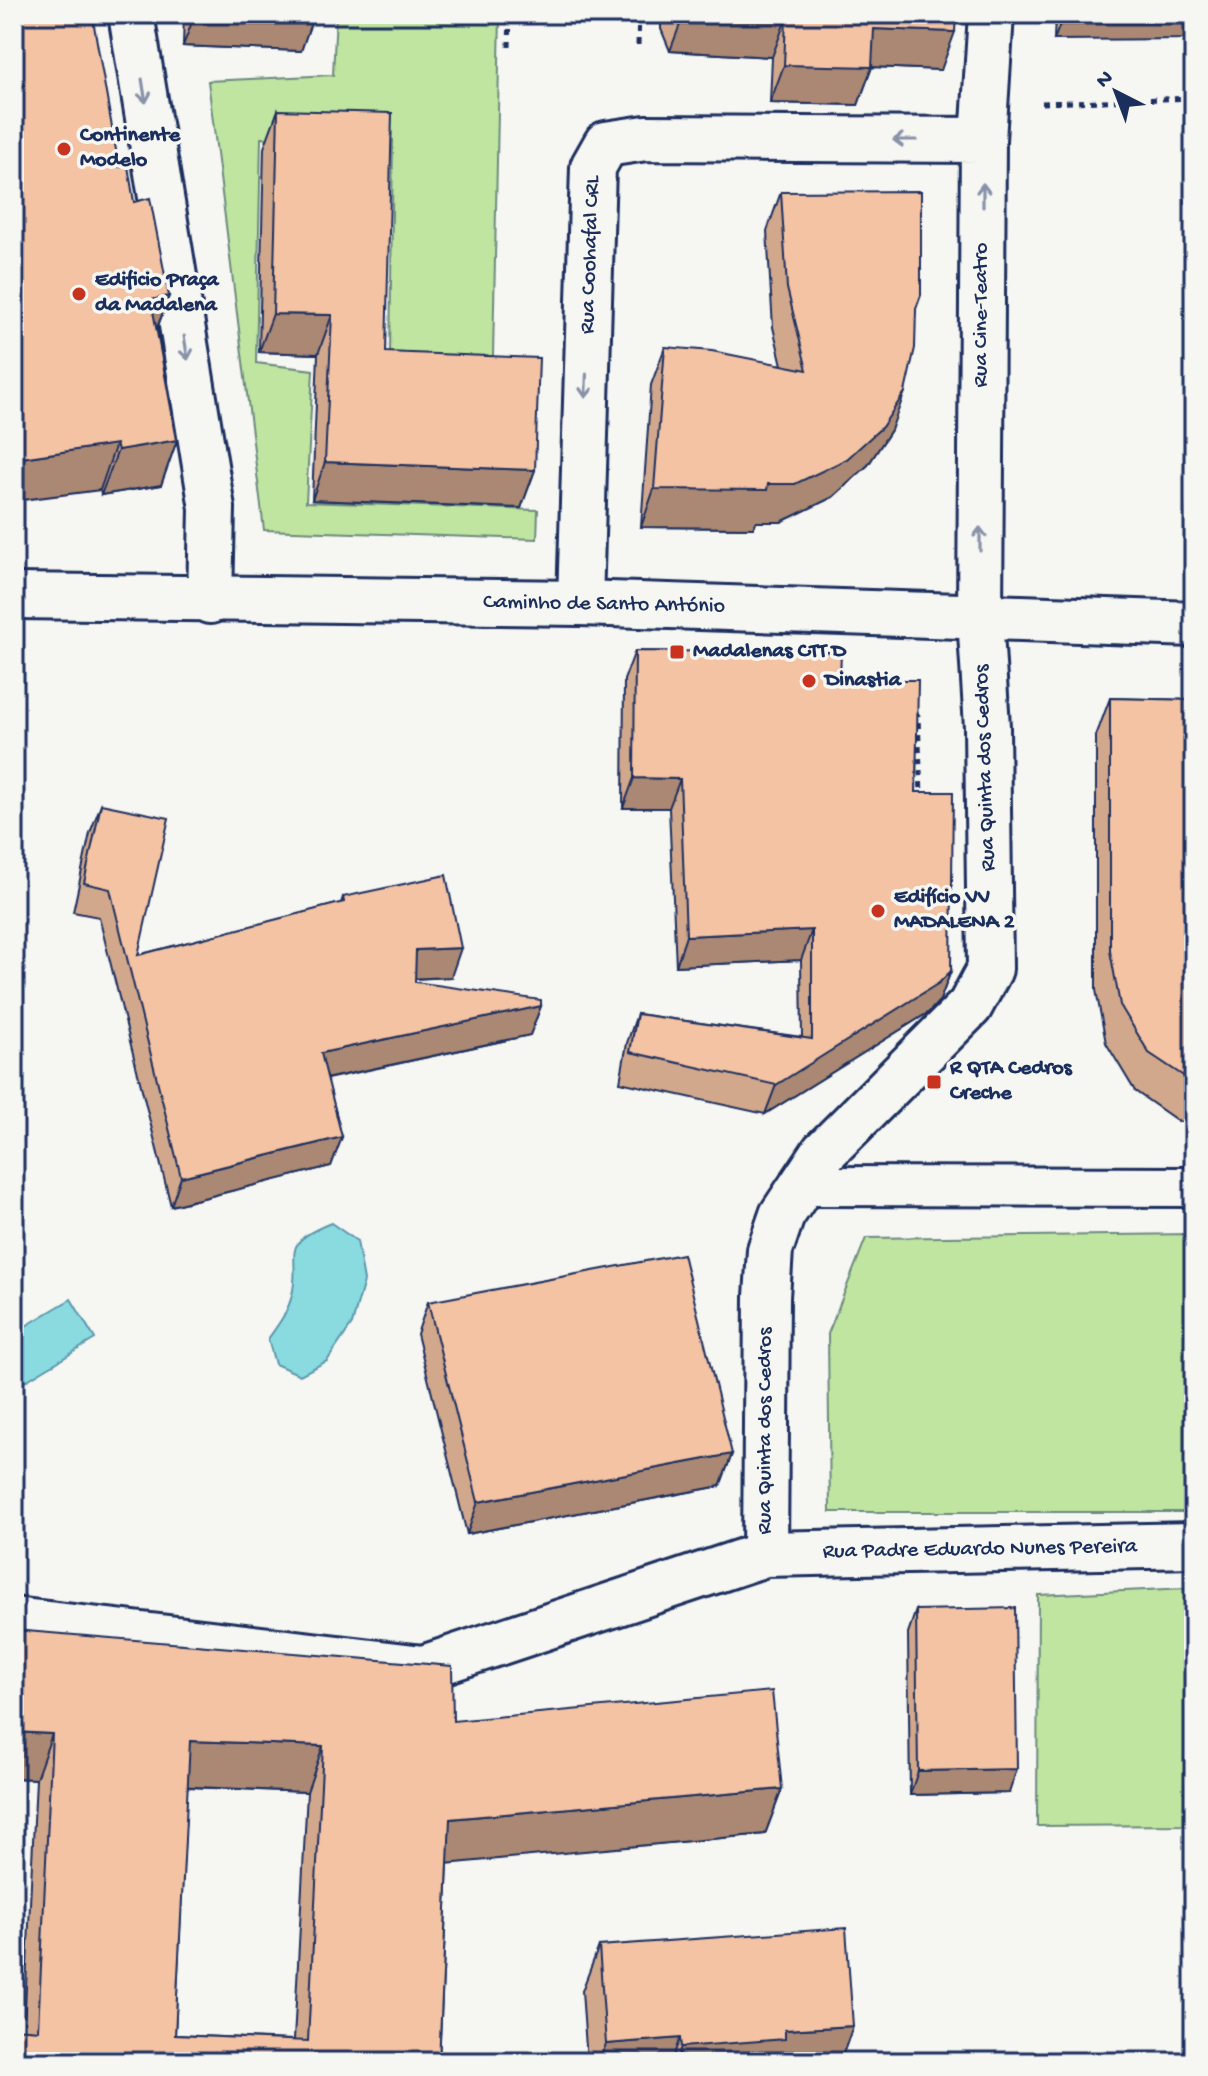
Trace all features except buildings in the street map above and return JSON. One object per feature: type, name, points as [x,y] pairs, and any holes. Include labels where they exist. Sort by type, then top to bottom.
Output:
[{"type":"street","points":[[131,14],[212,508],[210,601]]},
{"type":"street","name":"Rua Cine-Teatro","points":[[980,617],[983,140],[991,14]]},
{"type":"street","name":"Rua Coohafal CRL","points":[[580,603],[593,167],[606,144],[646,138],[983,140]]},
{"type":"street","name":"Caminho de Santo António","points":[[14,596],[210,601],[580,603],[1194,624]]},
{"type":"street","name":"Rua Quinta dos Cedros","points":[[14,1620],[423,1668],[765,1554],[765,1355],[770,1250],[782,1215],[824,1152],[970,1006],[990,969],[987,727],[980,617]]},
{"type":"street","name":"Rua Padre Eduardo Nunes Pereira","points":[[765,1554],[1194,1545]]},
{"type":"lane","points":[[800,1186],[1194,1187]]},
{"type":"path","points":[[509,47],[510,14]]},
{"type":"path","points":[[638,45],[639,14]]},
{"type":"path","points":[[1037,103],[1194,98]]},
{"type":"path","points":[[909,701],[918,716],[920,789],[922,801],[927,806]]},
{"type":"green space","points":[[336,14],[500,14],[493,356],[390,355],[393,140],[261,138],[256,363],[313,370],[306,502],[538,510],[537,539],[264,530],[208,81],[333,75]]},
{"type":"green space","points":[[1194,1234],[1194,1512],[830,1512],[828,1334],[866,1238]]},
{"type":"green space","points":[[1188,1588],[1191,1825],[1037,1826],[1038,1595]]},
{"type":"water","points":[[331,1223],[357,1241],[364,1281],[352,1324],[327,1361],[300,1375],[275,1364],[268,1339],[290,1301],[297,1244]]},
{"type":"water","points":[[71,1299],[95,1339],[14,1388],[14,1333]]},
{"type":"place","name":"Continente Modelo","points":[[64,149]]},
{"type":"place","name":"Edificio Praça da Madalena","points":[[79,294]]},
{"type":"place","name":"Madalenas CTT D","points":[[677,652]]},
{"type":"place","name":"Dinastia","points":[[809,681]]},
{"type":"place","name":"Edifício VV MADALENA 2","points":[[878,911]]},
{"type":"place","name":"R QTA Cedros Creche","points":[[934,1082]]}]
